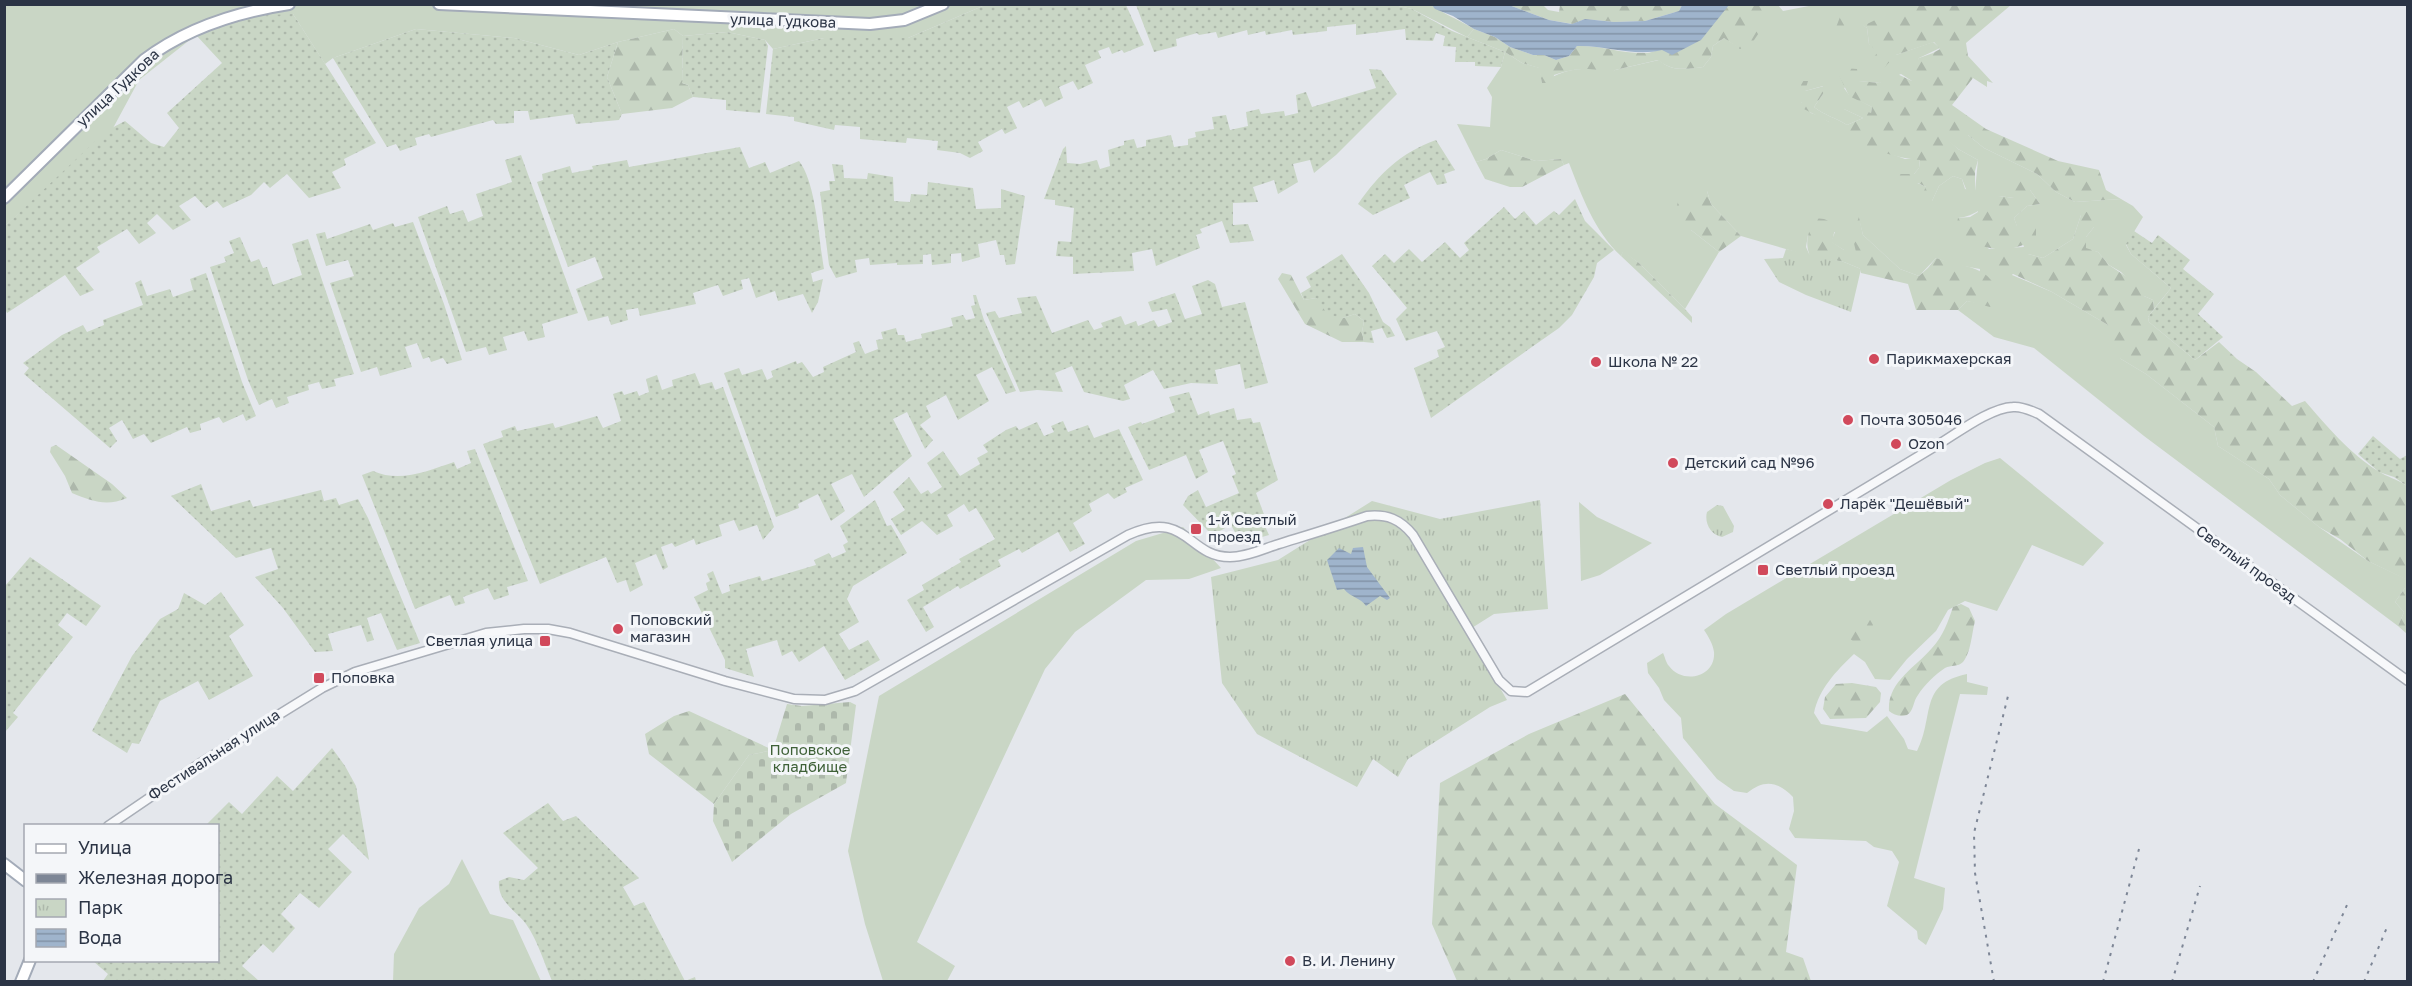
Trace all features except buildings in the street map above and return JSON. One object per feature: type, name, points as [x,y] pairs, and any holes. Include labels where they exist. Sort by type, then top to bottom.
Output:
[{"type":"main road","name":"улица Гудкова","points":[[4,198],[144,60],[164,45],[213,23],[289,4]]},
{"type":"main road","name":"улица Гудкова","points":[[439,4],[870,24],[904,20],[943,4]]},
{"type":"main road","points":[[4,864],[24,879]]},
{"type":"main road","points":[[21,981],[29,962]]},
{"type":"street","name":"Светлый проезд","points":[[322,688],[355,672],[486,633],[524,629],[548,630],[587,638],[776,695],[802,700],[825,700],[855,691],[1128,535],[1147,528],[1167,527],[1182,533],[1209,552],[1232,557],[1256,552],[1367,516],[1380,515],[1394,518],[1405,525],[1413,535],[1499,680],[1511,691],[1527,692],[1934,447],[1994,412],[2015,406],[2039,414],[2408,681]]},
{"type":"street","name":"Фестивальная улица","points":[[110,824],[322,688]]},
{"type":"green space","points":[[1908,4],[2011,5],[1966,43],[1968,56],[1993,83],[1987,81],[1987,87],[1973,78],[1952,105],[1986,129],[2058,161],[2099,170],[2106,190],[2121,199],[2075,202],[2056,192],[2037,174],[1984,148],[1968,135],[1960,141],[1943,135],[1958,149],[1978,160],[1975,171],[1975,191],[1968,194],[1962,179],[1953,176],[1939,186],[1932,201],[1922,211],[1917,204],[1926,187],[1918,183],[1905,186],[1896,180],[1898,174],[1914,174],[1919,168],[1920,160],[1861,145],[1830,129],[1829,122],[1804,109],[1801,102],[1801,81],[1808,81],[1805,91],[1824,86],[1823,94],[1814,107],[1847,125],[1863,118],[1844,109],[1844,103],[1871,113],[1872,107],[1849,96],[1839,75],[1843,68],[1857,69],[1859,81],[1880,83],[1891,71],[1912,81],[1910,74],[1919,58],[1940,49],[1934,42],[1896,55],[1883,69],[1875,67],[1873,58],[1878,52],[1869,44],[1867,28],[1860,24],[1850,33],[1835,30],[1840,17],[1848,10],[1867,24]]},
{"type":"green space","points":[[5,5],[985,5],[908,38],[824,38],[773,49],[765,40],[727,32],[683,36],[674,29],[618,42],[579,55],[514,38],[416,29],[333,58],[325,64],[293,14],[196,35],[139,80],[112,130],[5,226]]},
{"type":"green space","points":[[985,5],[1126,5],[1144,45],[1124,53],[1122,50],[1112,54],[1109,47],[1098,51],[1101,58],[1085,65],[1093,83],[1078,90],[1073,81],[1059,87],[1063,98],[1045,107],[1041,99],[1023,108],[1019,101],[1007,107],[1017,128],[1005,134],[1002,129],[978,142],[983,151],[970,158],[960,153],[937,150],[938,141],[907,138],[906,143],[860,139],[860,127],[835,125],[834,130],[794,121],[794,117],[766,114],[773,49],[824,38],[908,38]]},
{"type":"green space","points":[[1136,5],[1394,5],[1412,9],[1452,31],[1505,52],[1501,67],[1475,66],[1475,62],[1455,62],[1456,47],[1443,46],[1445,36],[1436,33],[1433,41],[1406,40],[1405,29],[1356,35],[1356,24],[1327,27],[1327,31],[1293,35],[1292,30],[1266,35],[1265,31],[1248,35],[1247,30],[1218,38],[1216,32],[1199,35],[1197,33],[1176,39],[1177,46],[1154,52]]},
{"type":"green space","points":[[1394,5],[1432,5],[1474,29],[1467,37],[1412,9]]},
{"type":"green space","points":[[1509,5],[1543,5],[1548,10],[1559,12],[1560,5],[1682,5],[1679,11],[1645,21],[1614,22],[1585,19],[1573,24],[1549,20]]},
{"type":"green space","points":[[1729,5],[1766,5],[1762,14],[1765,24],[1752,43],[1740,49],[1724,38],[1713,46],[1711,57],[1703,67],[1697,68],[1674,68],[1658,60],[1615,70],[1612,73],[1589,69],[1569,71],[1554,75],[1553,83],[1542,83],[1539,68],[1522,63],[1505,52],[1467,37],[1474,29],[1495,37],[1510,47],[1556,60],[1569,56],[1577,46],[1646,53],[1673,44],[1720,15]]},
{"type":"green space","points":[[1766,5],[1778,5],[1783,11],[1814,5],[1908,5],[1867,25],[1860,21],[1860,23],[1867,28],[1869,44],[1896,55],[1933,42],[1940,48],[1919,58],[1912,81],[1901,74],[1880,83],[1858,81],[1844,88],[1849,95],[1872,107],[1871,113],[1844,109],[1863,118],[1847,125],[1814,107],[1823,94],[1823,86],[1805,91],[1801,81],[1801,102],[1811,113],[1820,116],[1859,142],[1905,159],[1920,159],[1919,168],[1914,174],[1898,174],[1926,187],[1932,201],[1939,186],[1953,176],[1962,179],[1965,189],[1975,191],[1978,160],[1958,149],[1940,134],[1968,135],[1984,148],[2037,174],[2056,192],[2075,202],[2121,199],[2133,206],[2143,217],[2126,245],[2131,254],[2171,288],[2154,309],[2153,300],[2144,296],[2098,252],[2086,249],[2086,237],[2094,227],[2081,215],[2073,239],[2043,258],[2028,254],[2012,275],[2052,292],[2108,325],[2121,359],[2146,374],[2214,427],[2218,446],[2269,479],[2280,495],[2319,527],[2368,561],[2406,579],[2405,588],[2395,602],[2404,612],[2398,626],[2144,436],[2034,348],[1994,337],[1958,310],[1967,301],[1978,303],[1980,269],[1952,264],[1936,258],[1919,276],[1900,269],[1863,235],[1859,219],[1858,253],[1861,269],[1844,262],[1844,250],[1831,242],[1835,232],[1808,235],[1806,247],[1810,256],[1741,236],[1711,204],[1707,191],[1691,230],[1719,252],[1685,309],[1639,263],[1623,252],[1621,256],[1603,236],[1569,163],[1564,165],[1561,159],[1536,161],[1501,150],[1476,162],[1457,124],[1490,127],[1492,97],[1487,88],[1501,67],[1505,52],[1522,63],[1540,68],[1542,83],[1567,71],[1593,69],[1612,72],[1659,60],[1674,68],[1703,67],[1711,57],[1713,46],[1724,38],[1740,48]],"holes":[[[2030,190],[2040,204],[2027,206],[2014,218],[2024,247],[1989,249],[1958,218],[1975,213],[1999,196],[2014,198]]]},
{"type":"green space","points":[[293,14],[376,143],[344,159],[346,165],[332,172],[341,188],[309,198],[287,174],[270,188],[264,182],[251,195],[223,208],[217,201],[206,208],[195,196],[179,206],[191,220],[173,230],[157,214],[147,223],[156,233],[139,244],[127,229],[97,247],[100,252],[76,268],[94,290],[80,296],[65,275],[7,313],[5,309],[5,226],[106,131],[125,121],[151,143],[164,147],[179,128],[167,113],[222,63],[196,35],[248,16]]},
{"type":"green space","points":[[416,29],[514,38],[579,55],[618,42],[607,77],[622,114],[619,120],[576,124],[573,114],[530,120],[528,111],[514,111],[514,123],[496,124],[493,120],[431,137],[429,134],[415,138],[417,145],[400,151],[396,144],[387,147],[333,58]]},
{"type":"green space","points":[[674,29],[683,36],[682,83],[688,85],[693,97],[672,108],[622,114],[607,77],[618,42]]},
{"type":"green space","points":[[727,32],[765,40],[768,46],[760,113],[726,110],[726,100],[693,97],[688,85],[682,83],[683,36]]},
{"type":"green space","points":[[1369,69],[1381,70],[1397,94],[1336,155],[1314,173],[1310,160],[1293,164],[1298,182],[1278,194],[1274,180],[1253,187],[1258,202],[1233,203],[1233,225],[1248,224],[1254,241],[1230,243],[1222,221],[1200,229],[1202,233],[1196,235],[1200,248],[1156,266],[1152,249],[1132,253],[1134,271],[1073,274],[1073,257],[1056,256],[1058,241],[1071,242],[1074,208],[1055,205],[1055,200],[1044,199],[1066,146],[1067,163],[1080,164],[1097,160],[1100,169],[1110,166],[1108,150],[1124,145],[1124,141],[1134,139],[1137,148],[1146,146],[1146,140],[1171,135],[1174,147],[1188,145],[1188,139],[1196,137],[1195,132],[1214,129],[1212,117],[1226,115],[1230,130],[1248,126],[1246,112],[1259,109],[1261,114],[1284,111],[1285,116],[1298,113],[1296,95],[1306,92],[1312,107],[1376,88]]},
{"type":"green space","points":[[1436,140],[1455,170],[1444,174],[1447,183],[1437,185],[1430,172],[1404,185],[1410,198],[1373,215],[1358,204],[1391,166],[1412,151]]},
{"type":"green space","points":[[740,147],[749,168],[765,162],[770,173],[799,161],[805,171],[816,212],[824,269],[811,273],[813,282],[823,279],[818,302],[812,313],[803,294],[778,301],[775,291],[756,298],[749,278],[741,280],[743,289],[723,296],[718,285],[693,293],[696,304],[640,316],[638,308],[626,310],[628,320],[611,325],[608,316],[588,321],[576,289],[603,278],[595,257],[568,267],[537,182],[543,180],[542,174],[570,166],[572,173],[593,169],[592,166],[627,160],[629,167]]},
{"type":"green space","points":[[1501,150],[1536,161],[1561,159],[1564,165],[1522,187],[1510,187],[1485,179],[1476,162]]},
{"type":"green space","points":[[521,155],[578,313],[542,324],[545,337],[528,341],[524,331],[503,337],[507,350],[489,355],[486,347],[466,352],[418,217],[447,206],[450,214],[463,210],[468,222],[483,216],[476,194],[512,182],[505,160]]},
{"type":"green space","points":[[832,164],[843,165],[844,178],[867,179],[868,173],[893,177],[894,201],[910,202],[911,194],[927,195],[928,182],[973,188],[976,209],[1001,208],[1001,189],[1025,196],[1015,264],[1006,265],[1004,255],[1000,255],[996,240],[978,244],[980,257],[962,262],[961,253],[951,254],[951,263],[932,265],[931,254],[923,255],[923,264],[870,265],[869,258],[855,260],[857,272],[836,278],[829,265],[820,192],[830,190],[829,181],[835,181]]},
{"type":"green space","points":[[2020,179],[2030,181],[2030,190],[2040,204],[2027,206],[2014,218],[2017,226],[2036,228],[2036,238],[2015,248],[1995,249],[1975,243],[1955,232],[1958,218],[1970,217],[1978,212],[1978,206],[1983,197],[2014,198],[2014,191]]},
{"type":"green space","points":[[1707,191],[1711,204],[1741,236],[1719,252],[1691,230],[1675,212],[1681,192]]},
{"type":"green space","points":[[1575,199],[1585,221],[1614,250],[1597,263],[1594,277],[1572,315],[1559,328],[1431,418],[1414,368],[1439,357],[1437,350],[1445,347],[1437,331],[1406,341],[1396,319],[1407,308],[1372,266],[1385,254],[1394,263],[1409,249],[1422,262],[1445,242],[1460,258],[1469,250],[1464,243],[1504,207],[1515,219],[1524,211],[1536,225],[1554,211],[1559,215]]},
{"type":"green space","points":[[2090,210],[2100,216],[2086,237],[2086,248],[2098,252],[2109,265],[2143,288],[2144,296],[2153,300],[2154,309],[2148,317],[2149,322],[2195,360],[2219,342],[2237,359],[2256,372],[2292,406],[2305,401],[2339,439],[2358,456],[2381,473],[2407,486],[2407,634],[2398,626],[2404,612],[2395,602],[2405,588],[2405,579],[2368,561],[2340,539],[2319,527],[2280,495],[2269,479],[2218,446],[2214,427],[2146,374],[2121,359],[2104,336],[2108,325],[2052,292],[1996,266],[2005,253],[2028,254],[2043,258],[2073,239],[2081,215]]},
{"type":"green space","points":[[1859,217],[1863,235],[1900,269],[1919,276],[1936,258],[1976,269],[1991,280],[1999,300],[1990,307],[1967,301],[1958,310],[1916,310],[1908,284],[1861,273],[1852,235]]},
{"type":"green space","points":[[1814,218],[1836,224],[1832,242],[1844,250],[1844,262],[1810,256],[1807,242]]},
{"type":"green space","points":[[413,222],[462,360],[447,364],[443,358],[431,362],[429,357],[423,359],[417,343],[405,347],[412,367],[380,376],[377,367],[361,372],[330,283],[354,276],[348,260],[326,266],[316,234],[325,232],[327,239],[370,224],[373,230],[393,223],[395,227]]},
{"type":"green space","points":[[2134,231],[2152,243],[2158,235],[2190,260],[2183,269],[2214,294],[2198,314],[2223,337],[2195,360],[2149,322],[2148,317],[2171,288],[2131,254],[2126,244]]},
{"type":"green space","points":[[240,237],[251,262],[259,259],[263,268],[267,267],[273,285],[302,275],[292,244],[308,239],[354,374],[334,379],[336,386],[322,389],[319,382],[308,385],[309,390],[287,397],[289,403],[276,408],[272,399],[259,405],[248,380],[210,267],[226,262],[224,257],[234,253],[229,241]]},
{"type":"green space","points":[[1786,249],[1844,262],[1861,269],[1851,312],[1779,282],[1764,259],[1783,258]]},
{"type":"green space","points":[[1623,251],[1639,263],[1685,309],[1692,317],[1692,323],[1621,256]]},
{"type":"green space","points":[[1342,254],[1369,293],[1383,322],[1390,327],[1395,336],[1387,338],[1382,328],[1371,331],[1374,343],[1364,342],[1362,332],[1364,321],[1355,314],[1343,318],[1328,315],[1316,298],[1304,300],[1301,293],[1311,287],[1306,277]]},
{"type":"green space","points":[[206,273],[242,382],[256,416],[246,421],[243,414],[223,423],[219,417],[200,424],[201,430],[190,433],[187,427],[151,443],[144,434],[133,439],[122,420],[109,428],[117,441],[110,448],[24,374],[29,368],[23,363],[62,335],[83,325],[87,332],[104,325],[103,320],[143,305],[135,283],[141,280],[147,296],[170,289],[173,297],[193,290],[190,279]]},
{"type":"green space","points":[[1282,273],[1291,275],[1304,300],[1316,298],[1343,318],[1355,314],[1364,321],[1362,332],[1364,342],[1342,342],[1305,324],[1278,279]]},
{"type":"green space","points":[[1208,280],[1215,284],[1222,307],[1245,302],[1268,383],[1245,389],[1240,364],[1215,370],[1218,384],[1191,383],[1164,389],[1153,370],[1124,385],[1130,399],[1123,401],[1084,392],[1072,366],[1055,373],[1063,392],[1037,390],[1020,392],[986,313],[995,311],[999,318],[1022,313],[1017,298],[1036,296],[1052,333],[1088,320],[1094,330],[1103,327],[1101,323],[1121,316],[1125,325],[1136,321],[1138,326],[1154,320],[1158,327],[1172,322],[1167,309],[1152,312],[1148,302],[1175,293],[1185,319],[1202,314],[1192,286]]},
{"type":"green space","points":[[973,295],[976,295],[984,320],[1016,391],[1006,394],[992,367],[976,375],[989,401],[958,420],[946,395],[926,406],[931,417],[920,425],[933,440],[925,449],[907,412],[893,419],[912,456],[864,497],[852,474],[831,484],[845,511],[831,521],[818,494],[798,504],[799,508],[776,517],[724,373],[739,368],[742,375],[762,369],[767,380],[773,377],[771,371],[796,361],[797,364],[802,362],[813,377],[824,372],[823,367],[856,352],[853,343],[859,341],[865,354],[878,349],[876,340],[883,339],[881,332],[896,328],[898,335],[904,335],[906,342],[922,338],[921,334],[953,326],[951,318],[963,315],[966,320],[975,318],[971,306],[975,305]]},
{"type":"green space","points":[[695,373],[700,385],[712,382],[715,390],[723,387],[774,527],[763,540],[757,525],[739,531],[734,520],[719,525],[722,536],[696,545],[694,539],[675,547],[672,543],[661,547],[668,567],[663,570],[656,554],[635,563],[643,585],[630,592],[626,580],[617,583],[606,557],[540,584],[483,444],[503,437],[501,431],[515,426],[517,431],[553,423],[555,428],[597,416],[603,428],[621,421],[613,394],[622,391],[624,395],[637,391],[639,396],[649,392],[646,379],[657,375],[662,390],[673,386],[672,380]]},
{"type":"green space","points":[[1189,392],[1198,415],[1209,411],[1210,415],[1234,408],[1237,420],[1251,418],[1253,423],[1260,422],[1278,480],[1256,493],[1265,517],[1262,520],[1269,535],[1241,543],[1231,525],[1212,535],[1183,505],[1188,496],[1198,490],[1206,507],[1239,493],[1232,476],[1236,474],[1223,441],[1199,450],[1208,472],[1196,479],[1186,455],[1149,470],[1128,427],[1175,412],[1169,397]]},
{"type":"green space","points":[[1063,421],[1068,432],[1088,425],[1094,438],[1119,429],[1143,480],[1125,488],[1127,492],[1114,499],[1108,493],[1089,504],[1092,511],[1073,523],[1085,544],[1070,552],[1058,532],[1022,553],[1019,549],[998,560],[1001,566],[960,589],[958,586],[923,607],[934,627],[926,632],[907,600],[924,590],[922,585],[961,562],[959,559],[995,539],[976,508],[969,512],[964,504],[947,515],[953,526],[937,535],[922,521],[901,535],[891,519],[905,510],[893,492],[909,477],[921,494],[928,490],[931,494],[942,487],[927,463],[943,451],[960,476],[980,464],[977,458],[988,452],[983,445],[1006,430],[1016,426],[1019,430],[1037,422],[1044,436],[1054,432],[1051,426]]},
{"type":"green space","points":[[2373,436],[2400,459],[2407,455],[2407,486],[2394,477],[2379,472],[2358,454]]},
{"type":"green space","points":[[56,445],[112,484],[127,498],[106,502],[72,493],[65,476],[50,452],[51,447]]},
{"type":"green space","points":[[475,449],[528,581],[507,587],[509,595],[494,600],[488,588],[463,597],[465,603],[455,606],[450,595],[415,609],[362,475],[373,471],[403,476],[454,462],[457,469],[471,463],[467,451]]},
{"type":"green space","points":[[2000,458],[2104,543],[2083,566],[2032,545],[1997,611],[1965,601],[1948,610],[1936,631],[1907,659],[1890,680],[1875,679],[1865,662],[1854,654],[1824,688],[1814,713],[1821,724],[1867,732],[1887,716],[1904,739],[1908,749],[1917,751],[1930,703],[1941,685],[1967,674],[1967,682],[1988,687],[1987,695],[1960,694],[1914,878],[1945,888],[1943,909],[1926,945],[1918,939],[1917,931],[1887,906],[1899,862],[1892,851],[1874,847],[1866,841],[1795,838],[1789,829],[1794,811],[1793,797],[1782,788],[1765,784],[1747,793],[1734,791],[1717,779],[1683,738],[1681,718],[1664,700],[1659,688],[1648,673],[1647,663],[1663,653],[1666,662],[1675,672],[1690,677],[1698,676],[1710,667],[1713,661],[1714,652],[1704,630],[1726,614],[1951,480]]},
{"type":"green space","points":[[201,484],[211,511],[250,500],[253,507],[321,490],[324,501],[336,498],[339,505],[358,499],[420,643],[397,650],[381,613],[367,618],[374,640],[367,642],[361,625],[328,634],[333,651],[315,652],[283,608],[255,577],[278,569],[271,548],[236,558],[171,496]]},
{"type":"green space","points":[[875,500],[887,526],[891,525],[907,553],[853,586],[847,599],[859,622],[839,634],[849,650],[868,640],[880,660],[845,680],[824,646],[799,662],[792,651],[782,656],[777,640],[746,649],[754,677],[725,668],[725,660],[694,597],[708,590],[706,583],[710,581],[707,574],[713,571],[722,594],[730,591],[729,585],[760,576],[762,581],[816,565],[814,560],[829,553],[832,558],[846,552],[843,545],[848,542],[840,526]]},
{"type":"green space","points":[[1540,500],[1548,609],[1494,614],[1467,631],[1507,700],[1490,707],[1408,759],[1398,777],[1373,759],[1357,787],[1257,734],[1222,683],[1211,577],[1278,560],[1372,501],[1440,519]]},
{"type":"green space","points":[[1579,502],[1597,517],[1652,543],[1600,575],[1581,581]]},
{"type":"green space","points":[[1717,505],[1723,506],[1734,526],[1733,532],[1722,537],[1712,531],[1707,520],[1707,512]]},
{"type":"green space","points":[[1183,527],[1221,568],[1189,579],[1146,580],[1075,632],[1045,669],[917,942],[955,966],[947,981],[883,981],[865,924],[848,851],[879,696],[1136,541]]},
{"type":"green space","points":[[30,557],[101,606],[86,626],[67,613],[58,625],[73,637],[13,713],[18,717],[5,732],[5,586]]},
{"type":"green space","points":[[221,592],[244,625],[229,636],[253,676],[209,700],[198,681],[160,701],[139,744],[132,743],[127,753],[92,731],[132,656],[160,619],[178,609],[184,593],[205,605]]},
{"type":"green space","points":[[1961,604],[1969,608],[1975,621],[1966,658],[1959,665],[1945,668],[1930,680],[1916,697],[1907,715],[1895,715],[1889,711],[1892,692],[1903,676],[1936,643],[1945,629],[1953,607]]},
{"type":"green space","points":[[1859,617],[1869,618],[1873,625],[1871,635],[1860,642],[1854,642],[1849,638],[1847,632],[1851,624]]},
{"type":"green space","points":[[1852,683],[1876,687],[1881,693],[1880,702],[1866,718],[1830,719],[1823,709],[1825,697],[1836,684]]},
{"type":"green space","points":[[1625,694],[1715,804],[1797,865],[1786,952],[1803,958],[1811,981],[1457,981],[1432,924],[1440,783],[1529,734]]},
{"type":"green space","name":"Поповское кладбище","points":[[850,702],[856,705],[846,783],[791,814],[732,862],[713,821],[714,804],[749,755],[773,750],[787,704],[802,706]]},
{"type":"green space","points":[[689,711],[773,750],[749,755],[714,804],[649,754],[645,734],[674,716]]},
{"type":"green space","points":[[332,748],[356,786],[369,860],[343,834],[328,849],[352,872],[319,908],[300,893],[281,914],[295,928],[273,953],[263,944],[242,966],[259,981],[103,981],[108,974],[94,962],[219,962],[219,824],[207,824],[229,802],[242,814],[277,776],[293,791]]},
{"type":"green space","points":[[548,803],[563,821],[576,816],[639,878],[623,887],[634,906],[644,902],[685,981],[552,981],[530,931],[504,900],[499,888],[499,881],[509,877],[524,880],[538,868],[503,833]]},
{"type":"green space","points":[[462,859],[490,914],[513,920],[541,981],[393,981],[394,954],[419,908],[449,884]]},
{"type":"water","points":[[1432,5],[1509,5],[1549,20],[1572,24],[1585,19],[1614,22],[1645,21],[1679,11],[1682,5],[1729,5],[1701,40],[1672,55],[1662,50],[1630,52],[1577,46],[1569,56],[1556,60],[1510,47],[1495,37],[1435,9]]},
{"type":"water","points":[[1363,547],[1367,567],[1390,598],[1387,600],[1380,596],[1366,606],[1344,589],[1337,590],[1327,560],[1339,548],[1351,554],[1353,548]]},
{"type":"railway","points":[[1994,982],[1975,873],[1974,833],[2008,696]]},
{"type":"railway","points":[[2103,982],[2139,849]]},
{"type":"railway","points":[[2172,982],[2200,886]]},
{"type":"railway","points":[[2313,982],[2347,905]]},
{"type":"railway","points":[[2364,982],[2388,925]]},
{"type":"place","name":"Парикмахерская","points":[[1874,359]]},
{"type":"place","name":"Школа № 22","points":[[1596,362]]},
{"type":"place","name":"Почта 305046","points":[[1848,420]]},
{"type":"place","name":"Ozon","points":[[1896,444]]},
{"type":"place","name":"Детский сад №96","points":[[1673,463]]},
{"type":"place","name":"Ларёк \"Дешёвый\"","points":[[1828,504]]},
{"type":"place","name":"1-й Светлый проезд","points":[[1196,529]]},
{"type":"place","name":"Светлый проезд","points":[[1763,570]]},
{"type":"place","name":"Поповский магазин","points":[[618,629]]},
{"type":"place","name":"Светлая улица","points":[[545,641]]},
{"type":"place","name":"Поповка","points":[[319,678]]},
{"type":"place","name":"В. И. Ленину","points":[[1290,961]]}]
